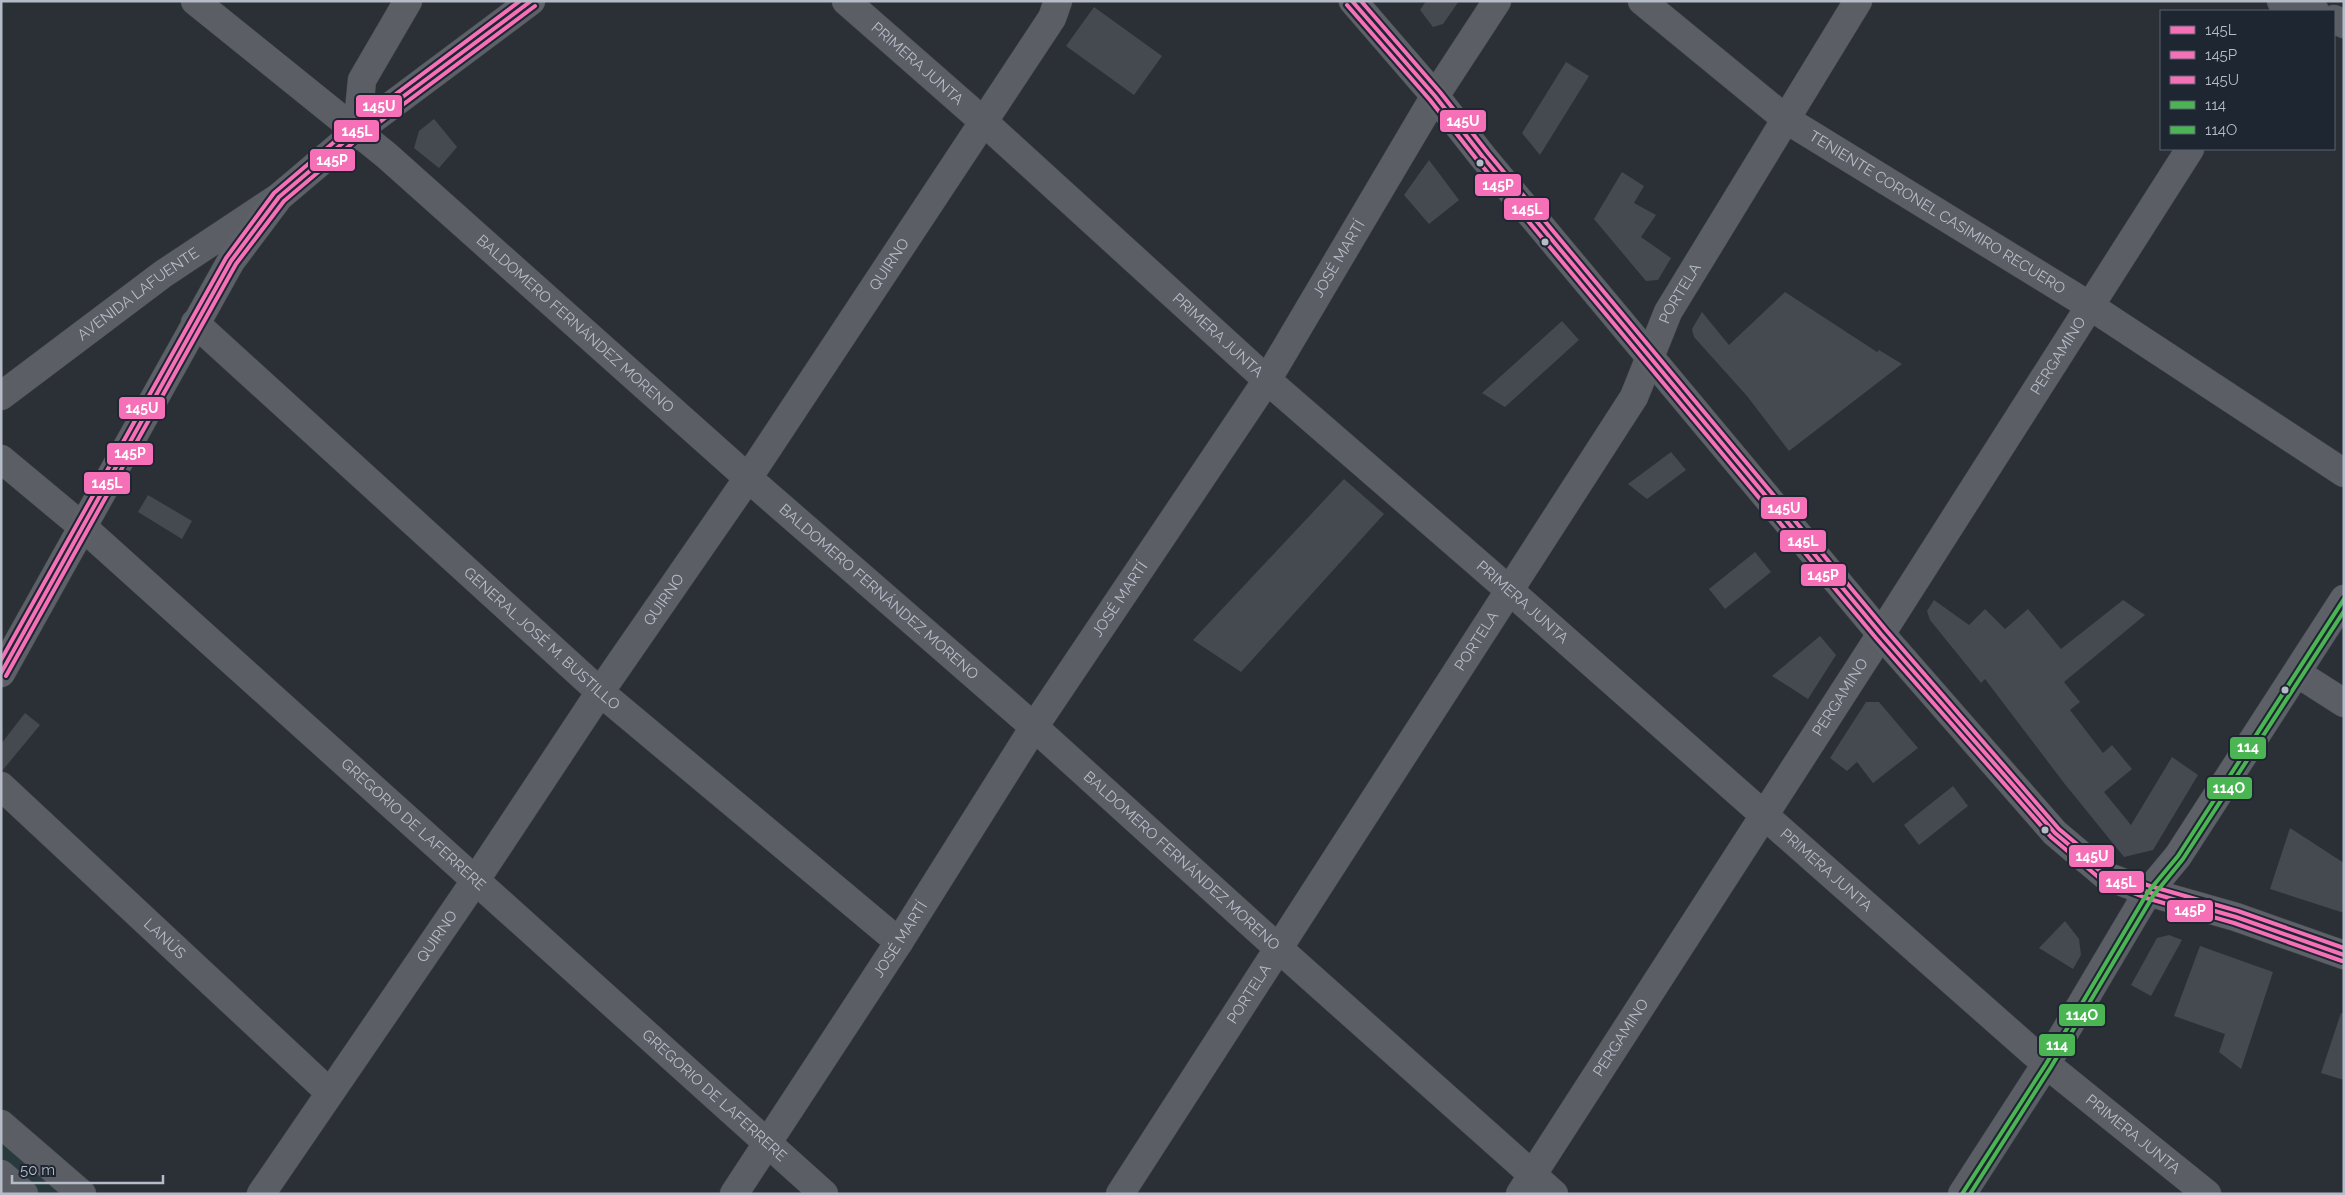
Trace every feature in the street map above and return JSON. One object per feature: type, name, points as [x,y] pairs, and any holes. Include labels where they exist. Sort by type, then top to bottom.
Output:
[{"type":"main road","points":[[1,673],[84,528],[195,323],[231,261],[279,197],[357,131],[531,1]]},
{"type":"main road","points":[[1353,2],[1435,96],[1881,634],[2055,834],[2106,876],[2148,892],[2236,917],[2344,955]]},
{"type":"main road","points":[[2148,892],[2178,856],[2344,599]]},
{"type":"street","name":"BALDOMERO FERNÁNDEZ MORENO","points":[[194,1],[357,131],[748,478],[1034,726],[1278,948],[1526,1184],[1554,1194]]},
{"type":"street","points":[[357,131],[362,80],[408,1]]},
{"type":"street","name":"PRIMERA JUNTA","points":[[846,1],[984,122],[1267,380],[1509,590],[2046,1064],[2207,1194]]},
{"type":"street","name":"QUIRNO","points":[[261,1194],[329,1092],[475,882],[600,692],[748,478],[1052,18],[1058,1]]},
{"type":"street","name":"JOSÉ MARTÍ","points":[[734,1194],[899,942],[1034,726],[1267,380],[1435,96],[1497,1]]},
{"type":"street","name":"TENIENTE CORONEL CASIMIRO RECUERO","points":[[1642,1],[1787,120],[2090,306],[2344,473]]},
{"type":"street","name":"PORTELA","points":[[1120,1194],[1634,397],[1668,312],[1858,1]]},
{"type":"street","points":[[2282,2],[2311,10]]},
{"type":"street","name":"PERGAMINO","points":[[1526,1184],[1881,634],[2189,150]]},
{"type":"street","name":"AVENIDA LAFUENTE","points":[[1,396],[163,274],[279,197]]},
{"type":"street","name":"GENERAL JOSÉ M. BUSTILLO","points":[[195,323],[600,692],[899,942]]},
{"type":"street","name":"GREGORIO DE LAFERRERE","points":[[1,458],[84,528],[475,882],[824,1194]]},
{"type":"street","points":[[2297,673],[2344,703]]},
{"type":"street","name":"LANÚS","points":[[1,786],[329,1092]]},
{"type":"street","points":[[1962,1194],[2046,1064],[2148,892]]},
{"type":"street","points":[[1,1124],[82,1194]]},
{"type":"street","points":[[1,1174],[24,1194]]},
{"type":"shaded area","points":[[1,1135],[69,1194],[36,1194],[1,1163]]},
{"type":"building","points":[[1426,1],[1459,1],[1443,24],[1433,27],[1420,10]]},
{"type":"building","points":[[1094,7],[1162,56],[1134,95],[1066,46]]},
{"type":"building","points":[[1566,62],[1589,76],[1540,155],[1522,133]]},
{"type":"building","points":[[434,119],[457,147],[439,168],[414,148],[419,131]]},
{"type":"building","points":[[1429,160],[1459,200],[1429,224],[1404,195]]},
{"type":"building","points":[[1622,172],[1644,186],[1634,203],[1656,215],[1641,237],[1671,258],[1658,280],[1646,281],[1594,219]]},
{"type":"building","points":[[1785,292],[1877,352],[1879,350],[1902,364],[1789,451],[1747,396],[1694,337],[1692,329],[1702,312],[1729,345]]},
{"type":"building","points":[[1562,321],[1579,340],[1505,407],[1482,393]]},
{"type":"building","points":[[1671,452],[1686,470],[1647,499],[1628,484]]},
{"type":"building","points":[[1344,479],[1384,514],[1241,672],[1193,640]]},
{"type":"building","points":[[148,495],[192,521],[182,539],[138,512]]},
{"type":"building","points":[[1755,552],[1771,572],[1725,609],[1709,589]]},
{"type":"building","points":[[1934,600],[1969,625],[1985,609],[2005,629],[2028,609],[2061,649],[2123,600],[2145,615],[2064,682],[2080,702],[2070,710],[2103,753],[2112,745],[2132,769],[2104,792],[2131,825],[2172,757],[2198,775],[2153,850],[2124,857],[2064,783],[1985,679],[1981,683],[1930,620],[1927,611]]},
{"type":"building","points":[[1820,636],[1836,655],[1808,699],[1772,676]]},
{"type":"building","points":[[1866,702],[1879,702],[1918,748],[1873,783],[1857,762],[1847,771],[1830,758]]},
{"type":"building","points":[[25,713],[40,725],[2,771],[1,744]]},
{"type":"building","points":[[1953,786],[1968,806],[1919,845],[1904,825]]},
{"type":"building","points":[[2290,828],[2344,863],[2344,913],[2270,889]]},
{"type":"building","points":[[2065,921],[2079,939],[2081,955],[2073,969],[2039,948]]},
{"type":"building","points":[[2169,935],[2182,940],[2151,996],[2131,985],[2157,938]]},
{"type":"building","points":[[2200,946],[2273,972],[2241,1069],[2219,1052],[2225,1034],[2174,1016]]},
{"type":"building","points":[[2341,1013],[2344,1014],[2344,1080],[2321,1073]]},
{"type":"transit line","name":"145U","points":[[1,660],[226,258],[274,193],[353,126],[520,1]]},
{"type":"transit line","name":"145L","points":[[1,673],[231,261],[279,197],[357,131],[531,1]]},
{"type":"transit line","name":"145L","points":[[1352,1],[1435,96],[1483,157],[1881,634],[2055,833],[2106,876],[2148,892],[2236,917],[2344,955]]},
{"type":"transit line","name":"145U","points":[[1361,1],[1440,92],[1488,153],[1886,630],[2059,829],[2109,871],[2150,886],[2238,911],[2344,948]]},
{"type":"transit line","name":"145P","points":[[1347,5],[1430,100],[1478,161],[1876,638],[2051,837],[2104,882],[2146,898],[2234,923],[2342,961]]},
{"type":"transit line","name":"145P","points":[[6,676],[236,264],[284,201],[361,136],[535,6]]},
{"type":"transit line","name":"114","points":[[1962,1194],[2046,1064],[2148,892],[2178,856],[2344,599]]},
{"type":"transit line","name":"114O","points":[[1970,1194],[2051,1067],[2153,896],[2183,859],[2344,611]]}]
